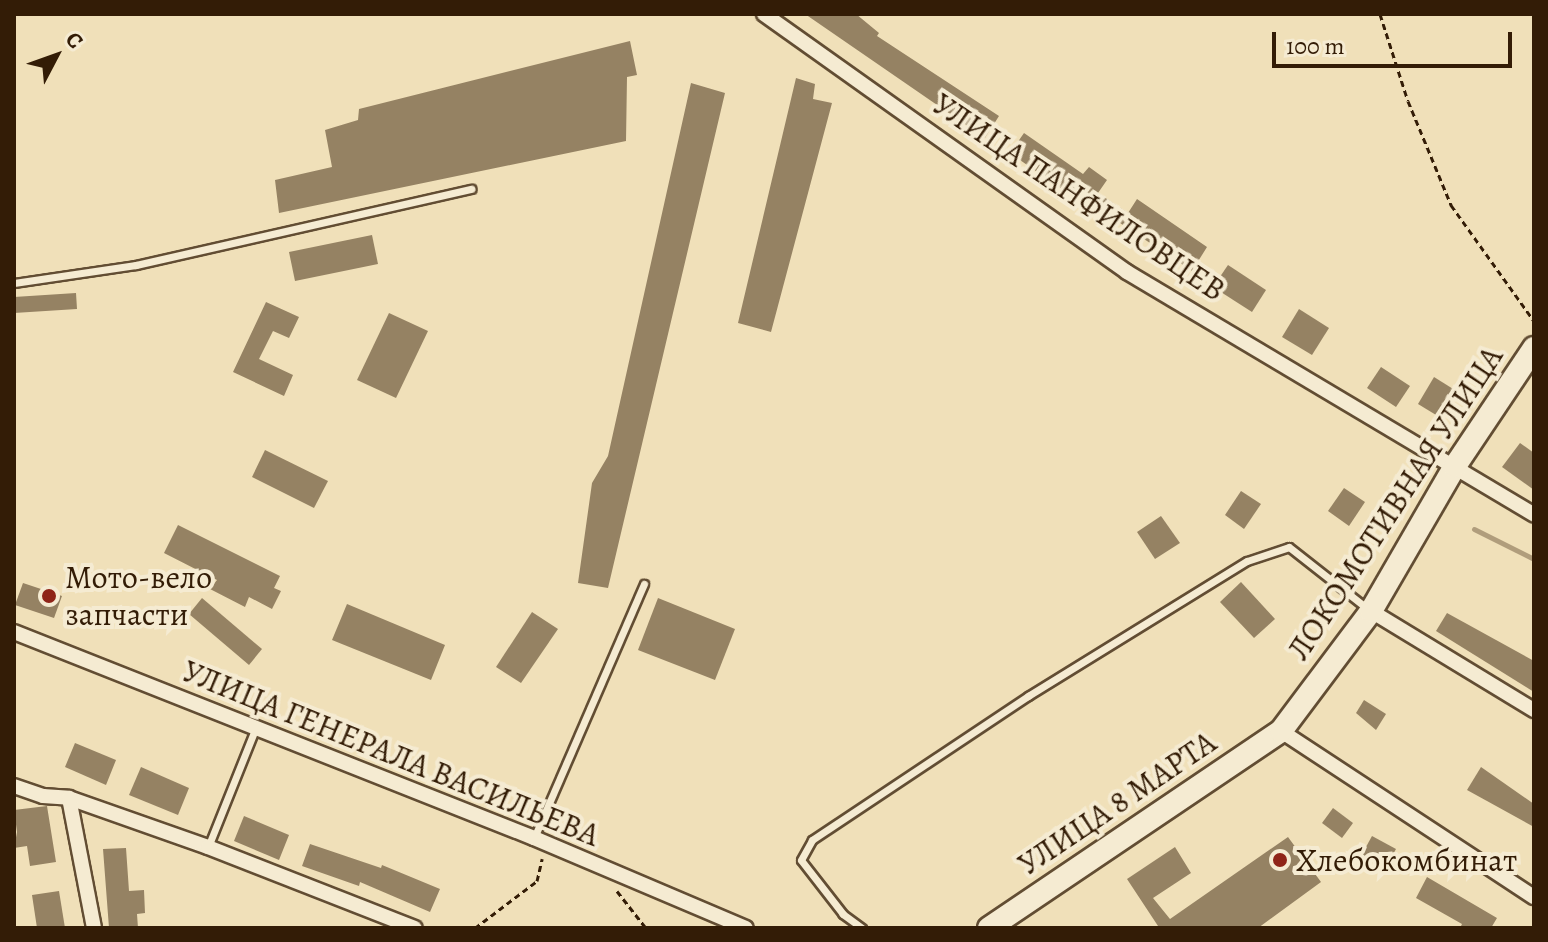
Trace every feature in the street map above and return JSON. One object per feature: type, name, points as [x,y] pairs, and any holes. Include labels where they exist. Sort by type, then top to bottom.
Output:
[{"type":"main road","name":"ЛОКОМОТИВНАЯ УЛИЦА","points":[[1281,731],[1371,611],[1455,466],[1534,348]]},
{"type":"main road","name":"УЛИЦА 8 МАРТА","points":[[989,928],[1281,731]]},
{"type":"street","name":"УЛИЦА ПАНФИЛОВЦЕВ","points":[[764,14],[1127,272],[1534,515]]},
{"type":"street","points":[[1371,611],[1534,710]]},
{"type":"street","name":"УЛИЦА ГЕНЕРАЛА ВАСИЛЬЕВА","points":[[14,632],[540,840],[746,928]]},
{"type":"street","points":[[1281,731],[1534,897]]},
{"type":"street","points":[[14,786],[43,796],[69,798],[208,847],[415,928]]},
{"type":"street","points":[[69,798],[94,928]]},
{"type":"lane","points":[[14,283],[136,265],[471,189]]},
{"type":"lane","points":[[862,928],[843,914],[801,860],[812,840],[1028,696],[1247,561],[1289,547],[1371,611]]},
{"type":"lane","points":[[540,840],[644,584]]},
{"type":"lane","points":[[208,847],[256,727]]},
{"type":"path","points":[[1380,14],[1408,101],[1451,205],[1534,321]]},
{"type":"path","points":[[475,928],[537,881],[540,840]]},
{"type":"path","points":[[617,891],[646,928]]},
{"type":"building","points":[[805,14],[856,14],[879,33],[877,36],[999,116],[985,138]]},
{"type":"building","points":[[630,41],[637,75],[627,77],[626,141],[279,213],[275,180],[332,167],[325,130],[358,120],[359,109]]},
{"type":"building","points":[[796,78],[815,84],[813,99],[832,103],[771,332],[738,323]]},
{"type":"building","points":[[691,83],[725,93],[608,588],[578,583],[592,483],[608,456]]},
{"type":"building","points":[[1024,133],[1083,174],[1089,167],[1107,180],[1098,193],[1128,213],[1137,199],[1207,247],[1192,271],[1105,213],[1102,217],[1010,153]]},
{"type":"building","points":[[372,235],[378,264],[295,281],[289,252]]},
{"type":"building","points":[[1228,265],[1266,290],[1252,312],[1213,287]]},
{"type":"building","points":[[76,293],[77,309],[14,313],[14,297]]},
{"type":"building","points":[[266,302],[299,317],[289,338],[273,331],[259,359],[293,375],[284,396],[233,372]]},
{"type":"building","points":[[1299,309],[1329,328],[1312,355],[1282,337]]},
{"type":"building","points":[[389,313],[428,331],[396,398],[357,380]]},
{"type":"building","points":[[1381,367],[1410,386],[1396,407],[1367,388]]},
{"type":"building","points":[[1434,377],[1458,392],[1441,418],[1418,404]]},
{"type":"building","points":[[1520,443],[1534,453],[1534,490],[1502,467]]},
{"type":"building","points":[[265,450],[328,481],[314,508],[252,477]]},
{"type":"building","points":[[1344,488],[1365,502],[1349,526],[1328,511]]},
{"type":"building","points":[[1241,491],[1261,504],[1244,529],[1225,515]]},
{"type":"building","points":[[1161,516],[1180,543],[1155,559],[1137,532]]},
{"type":"building","points":[[178,525],[280,576],[274,588],[281,591],[272,609],[249,597],[245,607],[210,589],[217,580],[164,553]]},
{"type":"building","points":[[1241,582],[1275,619],[1254,638],[1220,602]]},
{"type":"building","points":[[23,583],[62,596],[54,618],[15,605]]},
{"type":"building","points":[[202,598],[262,649],[249,665],[189,614]]},
{"type":"building","points":[[658,598],[735,629],[715,680],[638,650]]},
{"type":"building","points":[[347,604],[445,645],[431,680],[332,640]]},
{"type":"building","points":[[532,612],[558,629],[521,683],[496,667]]},
{"type":"building","points":[[1447,613],[1534,661],[1534,692],[1436,631]]},
{"type":"building","points":[[1364,700],[1386,714],[1376,730],[1356,713]]},
{"type":"building","points":[[75,743],[116,760],[106,785],[65,767]]},
{"type":"building","points":[[141,767],[189,788],[178,815],[129,795]]},
{"type":"building","points":[[1481,767],[1534,804],[1534,827],[1467,790]]},
{"type":"building","points":[[47,806],[56,862],[30,866],[27,846],[14,848],[17,832],[14,810]]},
{"type":"building","points":[[1333,808],[1353,823],[1342,838],[1322,823]]},
{"type":"building","points":[[244,816],[289,835],[279,860],[234,841]]},
{"type":"building","points":[[1372,836],[1396,849],[1385,869],[1361,856]]},
{"type":"building","name":"Хлебокомбинат","points":[[1288,837],[1321,882],[1258,928],[1156,928],[1158,926],[1127,879],[1175,847],[1191,873],[1153,898],[1170,919]]},
{"type":"building","points":[[310,844],[381,868],[382,865],[440,889],[430,912],[360,882],[359,886],[302,866]]},
{"type":"building","points":[[126,848],[129,891],[144,890],[145,913],[137,914],[138,928],[109,928],[103,849]]},
{"type":"building","points":[[1427,877],[1497,918],[1491,928],[1460,928],[1462,924],[1416,898]]},
{"type":"building","points":[[59,891],[65,928],[37,928],[32,895]]},
{"type":"waterway","points":[[1474,529],[1534,559]]},
{"type":"place","name":"Мото-вело запчасти","points":[[49,596]]},
{"type":"place","name":"Хлебокомбинат","points":[[1280,860]]}]
